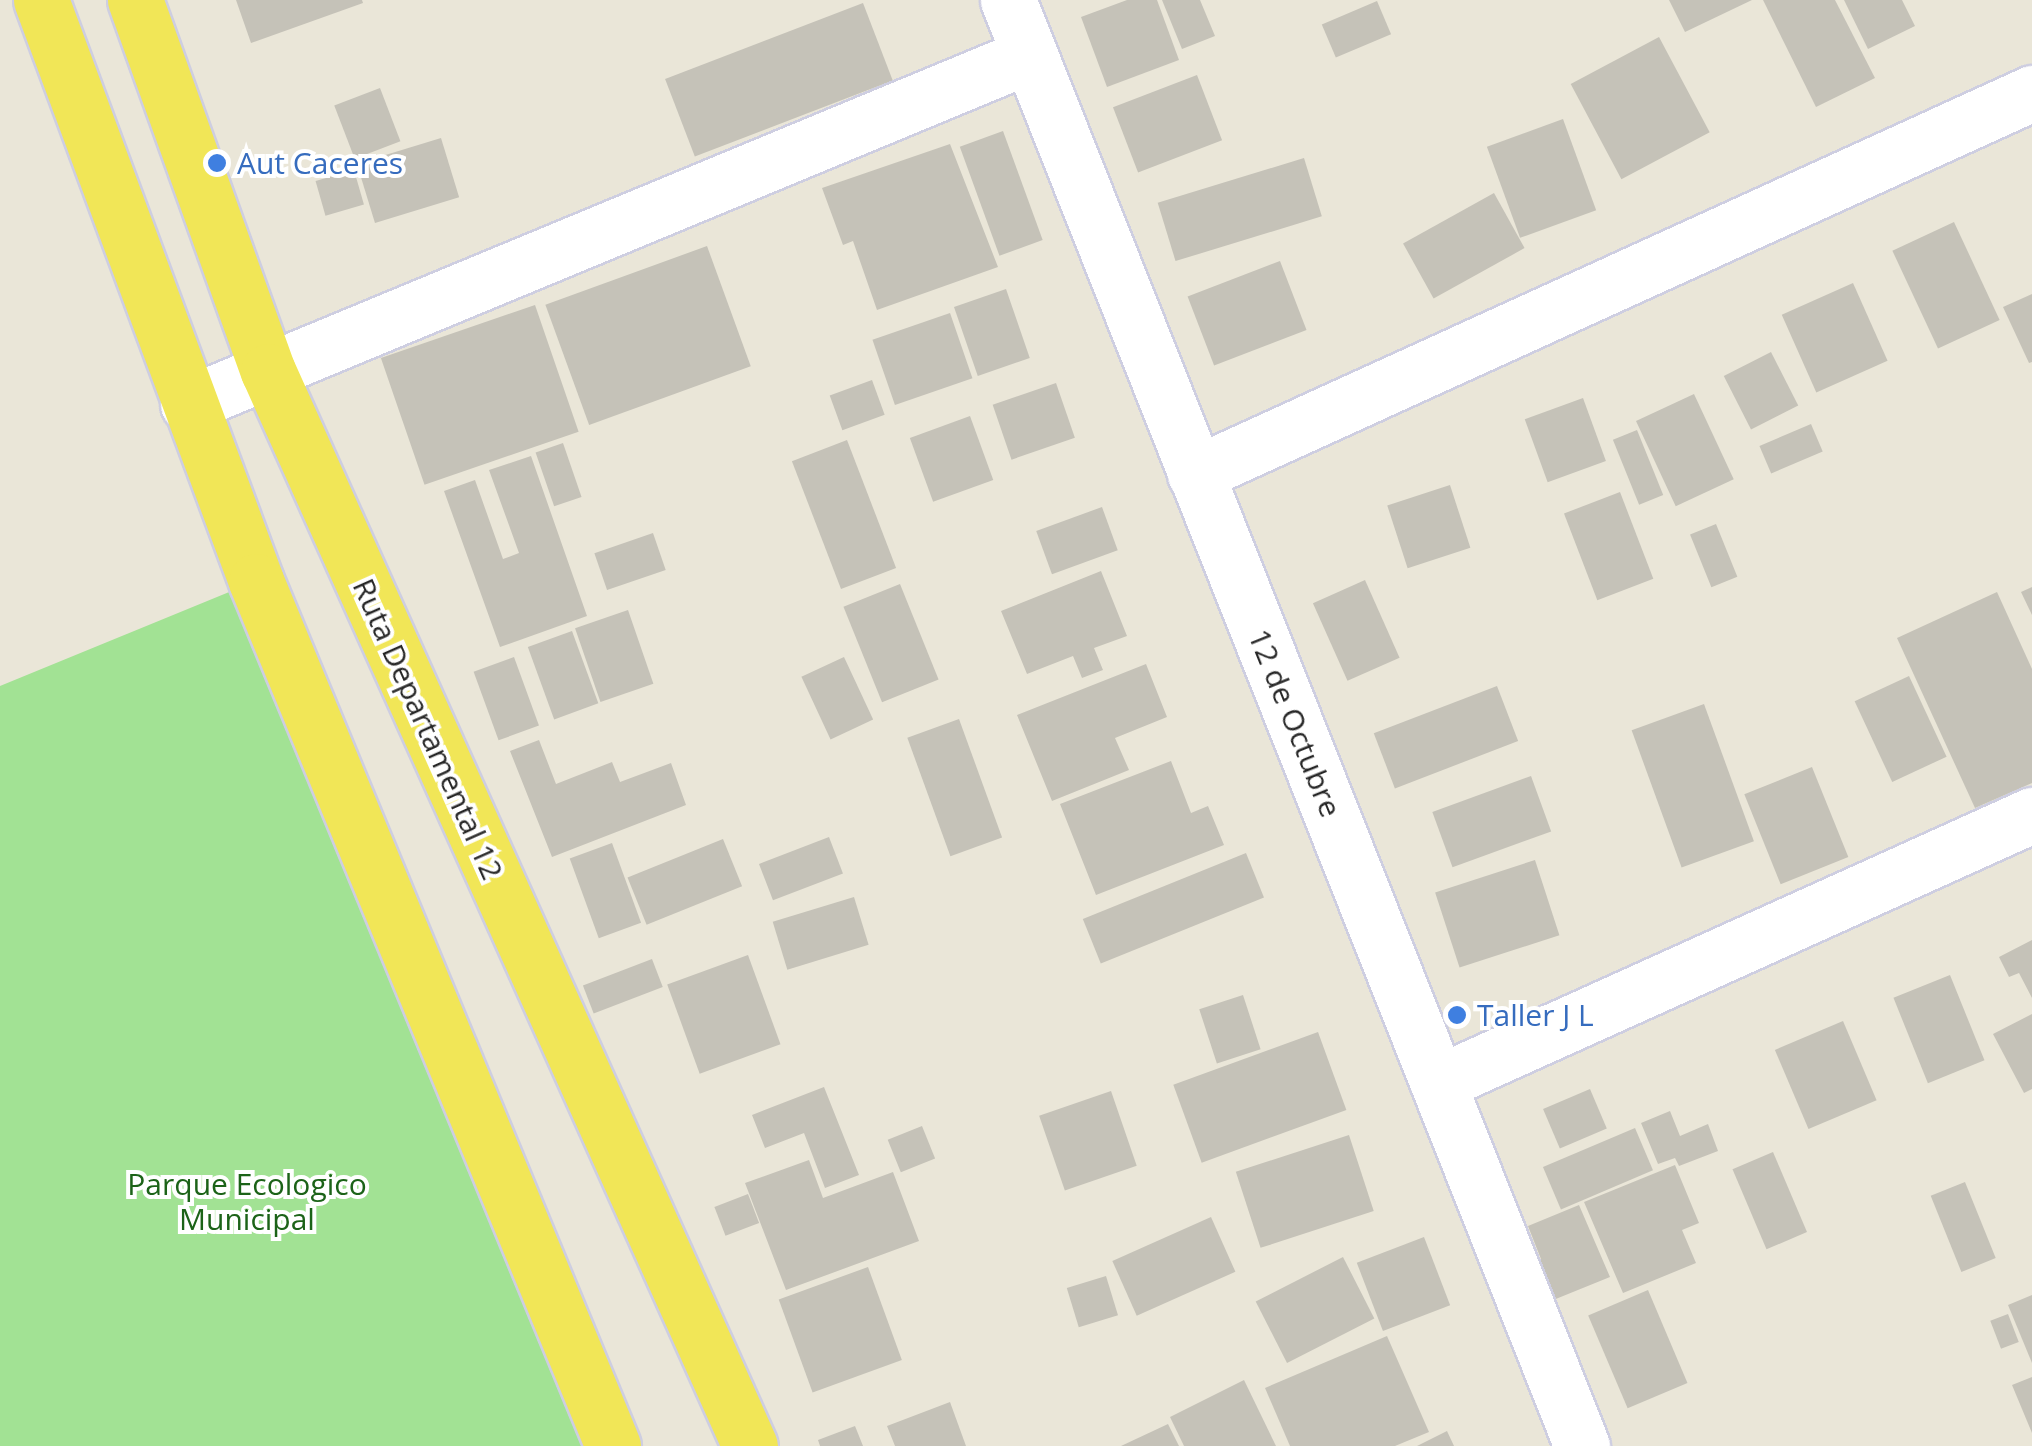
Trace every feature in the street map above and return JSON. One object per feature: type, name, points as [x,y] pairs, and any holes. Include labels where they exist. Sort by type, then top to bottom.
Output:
[{"type":"main road","points":[[41,0],[188,404],[612,1446]]},
{"type":"main road","name":"Ruta Departamental 12","points":[[134,0],[268,370],[750,1446]]},
{"type":"street","name":"12 de Octubre","points":[[1008,0],[1582,1446]]},
{"type":"street","points":[[188,404],[1030,55]]},
{"type":"street","points":[[1195,474],[2032,93]]},
{"type":"street","points":[[1438,1082],[2032,814]]},
{"type":"green space","name":"Parque Ecologico Municipal","points":[[256,581],[613,1446],[0,1446],[0,686]]},
{"type":"building","points":[[236,0],[362,0],[363,3],[251,43]]},
{"type":"building","points":[[1127,0],[1157,0],[1179,60],[1107,87],[1081,17]]},
{"type":"building","points":[[1162,0],[1200,0],[1215,36],[1182,49]]},
{"type":"building","points":[[1669,0],[1752,0],[1685,32]]},
{"type":"building","points":[[1763,0],[1835,0],[1875,78],[1816,107]]},
{"type":"building","points":[[1844,0],[1902,0],[1915,26],[1868,49]]},
{"type":"building","points":[[1377,1],[1391,34],[1336,58],[1322,24]]},
{"type":"building","points":[[863,3],[893,80],[695,156],[665,79]]},
{"type":"building","points":[[1659,37],[1710,132],[1621,179],[1571,84]]},
{"type":"building","points":[[1197,75],[1222,140],[1138,173],[1113,107]]},
{"type":"building","points":[[380,88],[400,141],[355,159],[334,106]]},
{"type":"building","points":[[1563,119],[1596,210],[1520,238],[1487,147]]},
{"type":"building","points":[[1003,131],[1043,240],[999,256],[960,147]]},
{"type":"building","points":[[441,138],[459,197],[375,223],[357,164]]},
{"type":"building","points":[[950,144],[998,267],[877,310],[853,241],[843,245],[822,188]]},
{"type":"building","points":[[1304,158],[1322,216],[1176,261],[1158,203]]},
{"type":"building","points":[[354,170],[364,205],[325,216],[316,181]]},
{"type":"building","points":[[1494,193],[1525,248],[1434,299],[1403,243]]},
{"type":"building","points":[[1954,222],[2000,320],[1938,349],[1892,251]]},
{"type":"building","points":[[707,246],[751,366],[589,425],[545,305]]},
{"type":"building","points":[[1280,261],[1307,330],[1214,366],[1188,296]]},
{"type":"building","points":[[1853,283],[1888,361],[1816,392],[1782,315]]},
{"type":"building","points":[[1006,289],[1030,358],[978,376],[954,307]]},
{"type":"building","points":[[2032,294],[2032,362],[2029,363],[2003,307]]},
{"type":"building","points":[[535,305],[579,432],[425,485],[381,358]]},
{"type":"building","points":[[950,313],[972,378],[895,405],[872,340]]},
{"type":"building","points":[[1771,352],[1798,405],[1751,430],[1724,376]]},
{"type":"building","points":[[872,380],[885,415],[842,430],[830,395]]},
{"type":"building","points":[[1056,383],[1075,438],[1012,460],[993,405]]},
{"type":"building","points":[[1694,394],[1734,479],[1676,506],[1636,421]]},
{"type":"building","points":[[1583,398],[1606,461],[1548,482],[1525,419]]},
{"type":"building","points":[[970,416],[993,480],[933,502],[910,438]]},
{"type":"building","points":[[1811,424],[1823,452],[1771,473],[1759,446]]},
{"type":"building","points":[[1637,430],[1663,495],[1639,505],[1613,440]]},
{"type":"building","points":[[847,440],[896,568],[841,589],[792,461]]},
{"type":"building","points":[[563,443],[582,497],[554,506],[536,452]]},
{"type":"building","points":[[531,456],[587,616],[500,647],[444,491],[475,480],[503,559],[519,553],[489,470]]},
{"type":"building","points":[[1450,485],[1470,548],[1408,568],[1387,505]]},
{"type":"building","points":[[1620,492],[1653,579],[1597,600],[1564,514]]},
{"type":"building","points":[[1102,507],[1118,550],[1052,574],[1036,531]]},
{"type":"building","points":[[1716,524],[1737,577],[1711,587],[1690,534]]},
{"type":"building","points":[[653,533],[666,570],[607,590],[594,553]]},
{"type":"building","points":[[1101,571],[1127,636],[1094,648],[1103,670],[1082,678],[1073,656],[1027,674],[1001,611]]},
{"type":"building","points":[[1365,580],[1400,658],[1348,681],[1313,603]]},
{"type":"building","points":[[900,584],[939,679],[882,702],[843,607]]},
{"type":"building","points":[[2032,587],[2032,615],[2021,592]]},
{"type":"building","points":[[1997,592],[2032,669],[2032,783],[1975,808],[1897,638]]},
{"type":"building","points":[[628,610],[653,684],[600,702],[575,628]]},
{"type":"building","points":[[572,631],[598,703],[554,719],[528,647]]},
{"type":"building","points":[[514,657],[539,726],[499,740],[474,672]]},
{"type":"building","points":[[844,657],[873,720],[831,739],[801,677]]},
{"type":"building","points":[[1146,664],[1167,717],[1115,738],[1129,770],[1052,801],[1017,715]]},
{"type":"building","points":[[1909,676],[1947,757],[1892,782],[1855,701]]},
{"type":"building","points":[[1497,686],[1518,741],[1395,788],[1374,733]]},
{"type":"building","points":[[1704,704],[1754,841],[1682,868],[1632,730]]},
{"type":"building","points":[[959,719],[1002,837],[950,856],[907,738]]},
{"type":"building","points":[[539,740],[556,784],[612,762],[620,782],[671,763],[686,805],[552,857],[510,751]]},
{"type":"building","points":[[1171,761],[1191,813],[1208,806],[1224,845],[1096,895],[1060,804]]},
{"type":"building","points":[[1812,767],[1848,857],[1781,884],[1744,794]]},
{"type":"building","points":[[1531,776],[1551,831],[1453,867],[1432,812]]},
{"type":"building","points":[[829,837],[843,873],[773,900],[759,864]]},
{"type":"building","points":[[723,839],[742,886],[647,925],[628,878]]},
{"type":"building","points":[[612,843],[641,923],[599,938],[570,858]]},
{"type":"building","points":[[1246,853],[1264,898],[1101,963],[1083,919]]},
{"type":"building","points":[[1535,860],[1559,935],[1460,968],[1435,892]]},
{"type":"building","points":[[854,897],[869,945],[787,970],[773,922]]},
{"type":"building","points":[[2032,940],[2032,998],[2019,973],[2009,977],[1999,957]]},
{"type":"building","points":[[748,955],[780,1044],[700,1074],[667,984]]},
{"type":"building","points":[[652,959],[663,987],[594,1014],[583,986]]},
{"type":"building","points":[[1950,975],[1984,1060],[1928,1083],[1893,998]]},
{"type":"building","points":[[1243,995],[1261,1049],[1217,1063],[1199,1009]]},
{"type":"building","points":[[2032,1014],[2032,1089],[2024,1093],[1993,1034]]},
{"type":"building","points":[[1843,1021],[1877,1100],[1808,1129],[1775,1050]]},
{"type":"building","points":[[1318,1032],[1346,1110],[1202,1163],[1173,1085]]},
{"type":"building","points":[[824,1087],[859,1175],[825,1188],[804,1133],[765,1148],[752,1115]]},
{"type":"building","points":[[1590,1089],[1607,1129],[1560,1149],[1543,1109]]},
{"type":"building","points":[[1111,1091],[1137,1166],[1065,1190],[1039,1116]]},
{"type":"building","points":[[1670,1111],[1680,1136],[1708,1124],[1718,1151],[1679,1166],[1675,1158],[1658,1164],[1641,1123]]},
{"type":"building","points":[[922,1126],[935,1158],[901,1172],[888,1140]]},
{"type":"building","points":[[1635,1128],[1653,1170],[1561,1209],[1543,1167]]},
{"type":"building","points":[[1349,1135],[1374,1211],[1261,1248],[1236,1172]]},
{"type":"building","points":[[1773,1152],[1807,1232],[1766,1249],[1732,1169]]},
{"type":"building","points":[[809,1160],[823,1198],[893,1172],[919,1241],[786,1290],[745,1183]]},
{"type":"building","points":[[1675,1165],[1699,1223],[1682,1230],[1696,1263],[1623,1293],[1584,1202]]},
{"type":"building","points":[[1965,1182],[1996,1258],[1961,1272],[1931,1196]]},
{"type":"building","points":[[748,1194],[759,1223],[726,1236],[714,1207]]},
{"type":"building","points":[[1579,1205],[1610,1277],[1536,1307],[1535,1262],[1541,1259],[1528,1226]]},
{"type":"building","points":[[1211,1217],[1235,1272],[1137,1316],[1112,1261]]},
{"type":"building","points":[[1424,1237],[1450,1305],[1383,1331],[1357,1263]]},
{"type":"building","points":[[1343,1257],[1374,1318],[1287,1363],[1256,1301]]},
{"type":"building","points":[[868,1267],[902,1360],[813,1393],[779,1299]]},
{"type":"building","points":[[1106,1276],[1118,1315],[1079,1327],[1067,1288]]},
{"type":"building","points":[[1648,1290],[1687,1383],[1628,1408],[1588,1315]]},
{"type":"building","points":[[2032,1295],[2032,1363],[2008,1305]]},
{"type":"building","points":[[2008,1314],[2019,1342],[2001,1349],[1990,1321]]},
{"type":"building","points":[[1387,1336],[1429,1432],[1395,1446],[1290,1446],[1265,1388]]},
{"type":"building","points":[[2032,1377],[2032,1433],[2012,1385]]},
{"type":"building","points":[[1244,1380],[1276,1446],[1184,1446],[1170,1417]]},
{"type":"building","points":[[950,1402],[966,1446],[895,1446],[887,1426]]},
{"type":"building","points":[[1168,1424],[1179,1446],[1121,1446]]},
{"type":"building","points":[[855,1426],[863,1446],[820,1446],[818,1440]]},
{"type":"building","points":[[1447,1431],[1454,1446],[1417,1446]]},
{"type":"place","name":"Aut Caceres","points":[[217,163]]},
{"type":"place","name":"Taller J L","points":[[1457,1015]]}]
